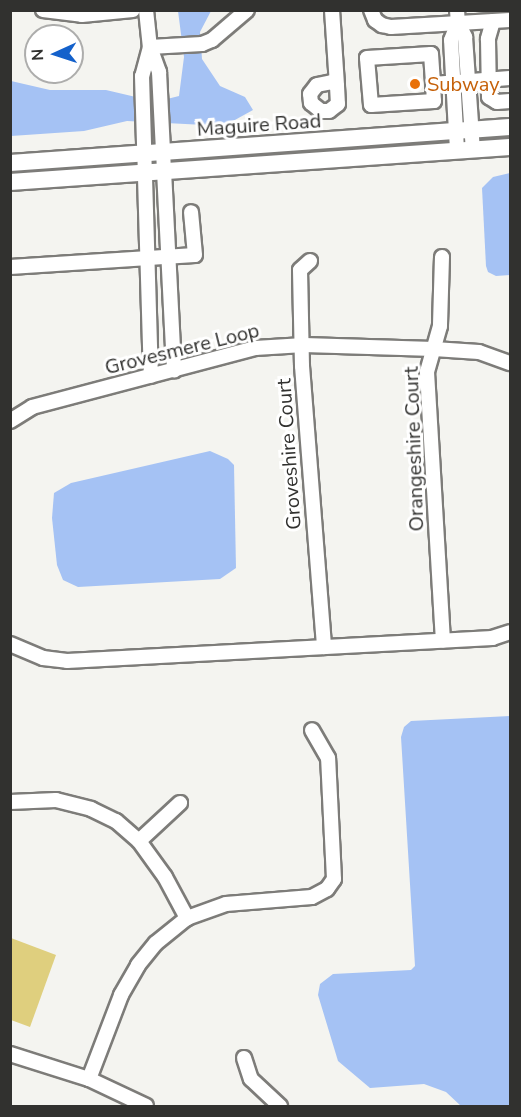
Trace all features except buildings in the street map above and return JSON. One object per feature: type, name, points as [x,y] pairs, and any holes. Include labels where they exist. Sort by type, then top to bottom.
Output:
[{"type":"main road","name":"Maguire Road","points":[[10,163],[510,128]]},
{"type":"main road","name":"Maguire Road","points":[[10,182],[510,147]]},
{"type":"street","points":[[43,10],[82,15],[134,10]]},
{"type":"street","points":[[146,10],[150,47],[159,72],[161,95],[174,370]]},
{"type":"street","points":[[150,47],[202,44],[212,40],[247,10]]},
{"type":"street","points":[[332,10],[337,86]]},
{"type":"street","points":[[371,10],[375,20],[391,27],[457,17],[493,21],[510,20]]},
{"type":"street","points":[[457,17],[465,38],[468,82],[464,131],[465,150]]},
{"type":"street","points":[[457,17],[451,40],[454,83],[464,131]]},
{"type":"street","points":[[493,21],[488,39],[489,97],[497,102],[510,101]]},
{"type":"street","points":[[150,47],[142,76],[144,174],[150,259],[151,376]]},
{"type":"street","points":[[431,54],[433,84],[434,101],[371,105],[368,58],[431,54]]},
{"type":"street","points":[[433,84],[510,78]]},
{"type":"street","points":[[10,267],[168,258],[195,262],[191,212]]},
{"type":"street","name":"Orangeshire Court","points":[[442,257],[440,326],[427,372],[443,641]]},
{"type":"street","name":"Groveshire Court","points":[[310,261],[300,270],[304,345],[302,366],[324,647]]},
{"type":"street","name":"Grovesmere Loop","points":[[10,421],[32,407],[255,348],[304,345],[434,349],[479,352],[510,363]]},
{"type":"street","points":[[10,644],[43,658],[67,661],[492,638],[510,632]]},
{"type":"street","points":[[89,1079],[121,995],[138,965],[156,943],[188,918],[226,904],[312,897],[327,889],[334,879],[328,758],[312,730]]},
{"type":"street","points":[[10,802],[56,800],[91,809],[116,821],[140,841],[165,877],[188,918]]},
{"type":"street","points":[[140,841],[180,803]]},
{"type":"street","points":[[10,1054],[89,1079],[146,1107]]},
{"type":"street","points":[[244,1058],[251,1079],[280,1107]]},
{"type":"shaded area","points":[[11,938],[56,955],[30,1027],[11,1020]]},
{"type":"water","points":[[178,11],[211,11],[200,32],[202,59],[220,86],[245,97],[253,110],[224,126],[127,121],[84,131],[11,136],[11,81],[50,90],[106,90],[140,98],[167,99],[179,96],[184,57]]},
{"type":"water","points":[[510,173],[510,275],[496,276],[488,272],[486,266],[482,188],[493,177]]},
{"type":"water","points":[[210,451],[228,459],[234,465],[236,568],[220,579],[78,587],[63,580],[57,565],[52,518],[54,493],[71,483]]},
{"type":"water","points":[[510,716],[510,1106],[461,1106],[446,1092],[424,1084],[370,1088],[338,1061],[318,995],[320,984],[333,974],[411,970],[415,966],[401,737],[404,727],[411,721]]},
{"type":"place","name":"Subway","points":[[415,84]]}]
